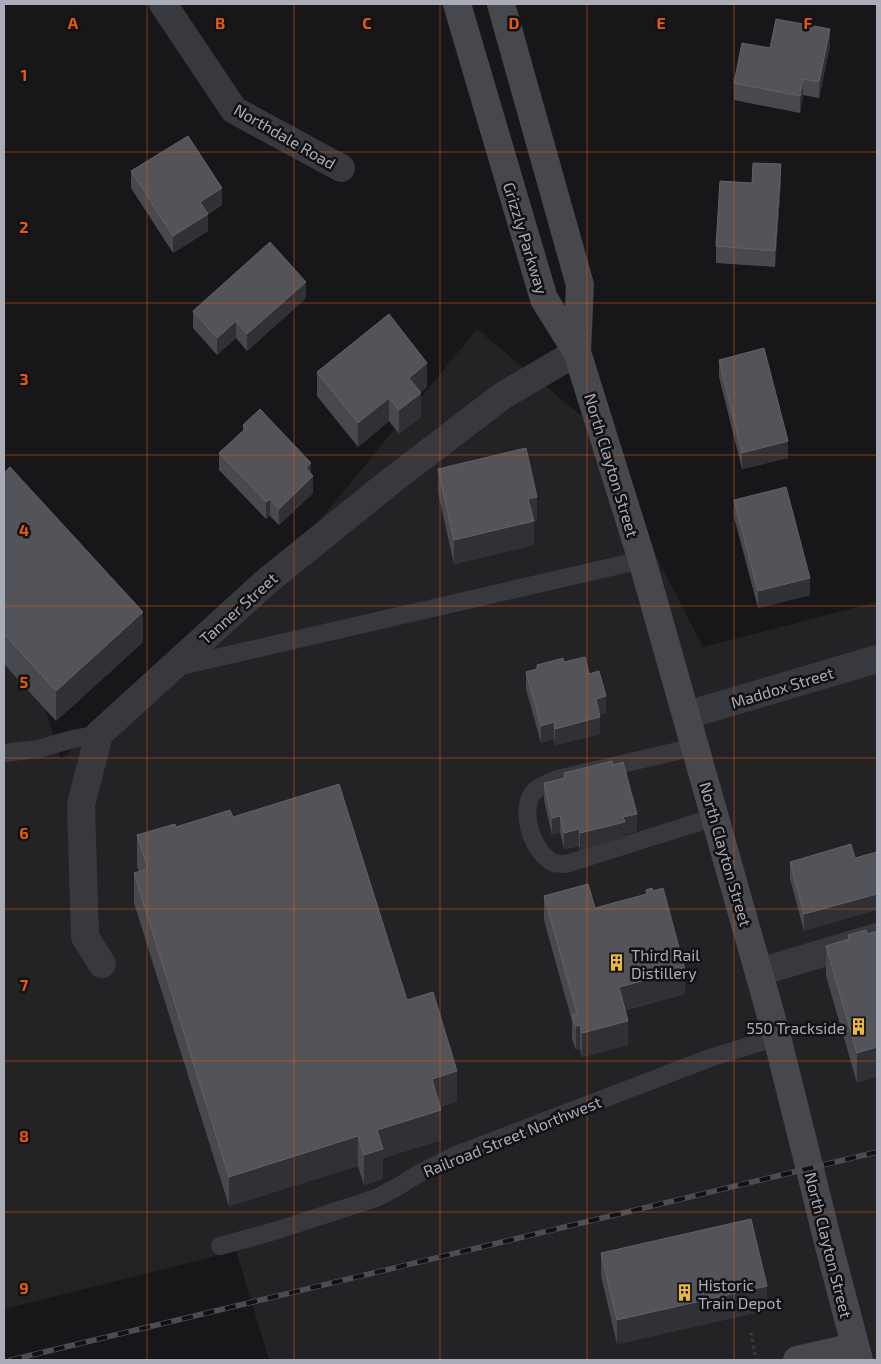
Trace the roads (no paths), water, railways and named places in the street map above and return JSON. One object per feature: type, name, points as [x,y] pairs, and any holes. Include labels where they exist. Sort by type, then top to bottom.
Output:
[{"type":"street","name":"Northdale Road","points":[[163,4],[234,110],[341,168]]},
{"type":"street","name":"Grizzly Parkway","points":[[457,4],[544,299],[576,352]]},
{"type":"street","points":[[501,4],[580,286],[576,352]]},
{"type":"street","name":"North Clayton Street","points":[[576,352],[642,560],[777,1036],[857,1354]]},
{"type":"street","name":"Tanner Street","points":[[99,734],[267,582],[391,481],[502,396],[576,352]]},
{"type":"street","name":"Maddox Street","points":[[686,715],[877,659]]},
{"type":"street","points":[[99,734],[82,805],[85,937],[102,964]]},
{"type":"street","points":[[759,972],[877,937]]},
{"type":"street","points":[[797,1360],[857,1354]]},
{"type":"lane","points":[[171,668],[642,560]]},
{"type":"lane","points":[[4,753],[38,749],[99,734]]},
{"type":"lane","points":[[695,747],[557,780],[541,786],[532,794],[528,811],[528,829],[537,848],[544,856],[554,863],[566,864],[715,817]]},
{"type":"lane","name":"Railroad Street Northwest","points":[[220,1246],[278,1230],[376,1198],[418,1174],[456,1156],[710,1058],[777,1036]]},
{"type":"railway","points":[[11,1360],[877,1152]]},
{"type":"place","name":"Third Rail Distillery","points":[[617,963]]},
{"type":"place","name":"550 Trackside","points":[[859,1027]]},
{"type":"place","name":"Historic Train Depot","points":[[684,1293]]}]
